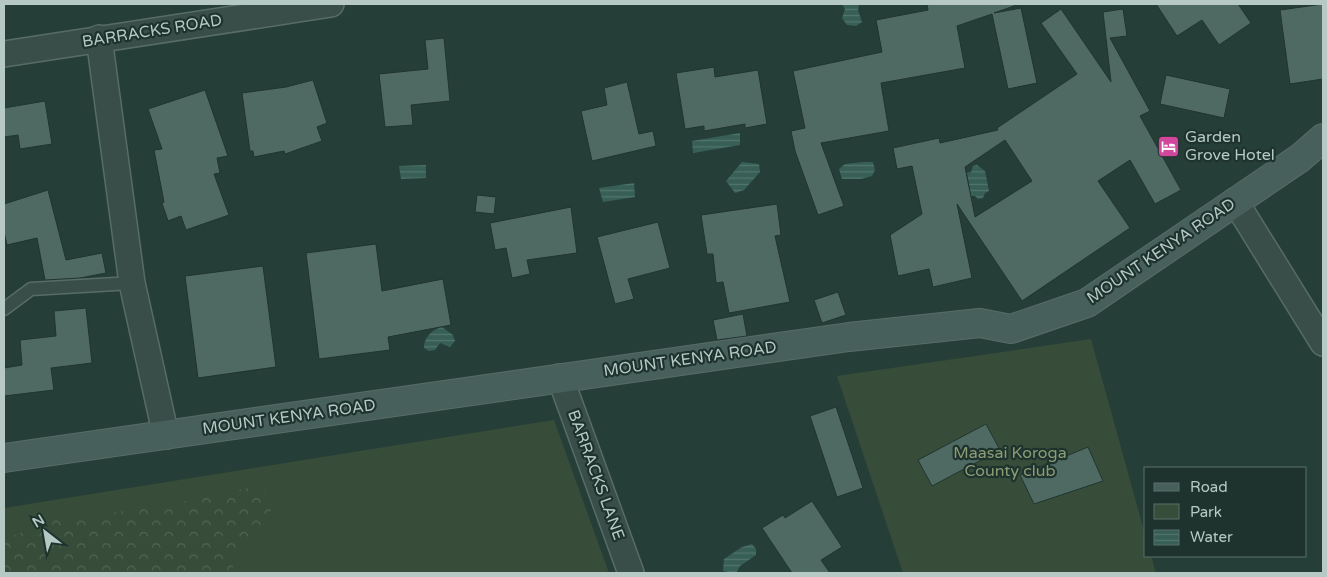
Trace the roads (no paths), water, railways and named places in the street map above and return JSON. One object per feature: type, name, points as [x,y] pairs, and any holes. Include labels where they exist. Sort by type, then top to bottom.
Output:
[{"type":"main road","name":"MOUNT KENYA ROAD","points":[[4,458],[849,337],[980,323],[1011,329],[1087,303],[1300,158],[1323,138]]},
{"type":"street","name":"BARRACKS ROAD","points":[[4,54],[290,7],[331,4]]},
{"type":"street","points":[[99,38],[132,283],[166,436]]},
{"type":"street","points":[[1235,201],[1323,343]]},
{"type":"street","name":"BARRACKS LANE","points":[[560,378],[632,573]]},
{"type":"lane","points":[[4,309],[31,289],[132,283]]},
{"type":"water","points":[[842,4],[859,4],[858,10],[862,22],[856,26],[847,25],[842,18],[845,9]]},
{"type":"water","points":[[740,133],[740,145],[693,153],[692,141]]},
{"type":"water","points":[[742,162],[759,164],[760,172],[744,190],[735,193],[726,181]]},
{"type":"water","points":[[873,162],[875,170],[872,176],[861,179],[842,179],[839,169],[845,164]]},
{"type":"water","points":[[426,165],[426,178],[401,179],[399,166]]},
{"type":"water","points":[[977,165],[985,171],[989,191],[985,193],[983,198],[978,199],[975,196],[971,196],[967,173],[971,172],[973,166]]},
{"type":"water","points":[[634,183],[635,197],[603,202],[599,188]]},
{"type":"water","points":[[442,327],[453,335],[455,341],[450,347],[440,343],[435,350],[429,351],[424,348],[425,340],[429,334]]},
{"type":"water","points":[[752,544],[756,549],[756,555],[740,566],[736,573],[723,571],[724,559],[742,547]]},
{"type":"place","name":"Garden Grove Hotel","points":[[1169,146]]},
{"type":"park label","name":"Maasai Koroga County club","points":[[1010,462]]}]
